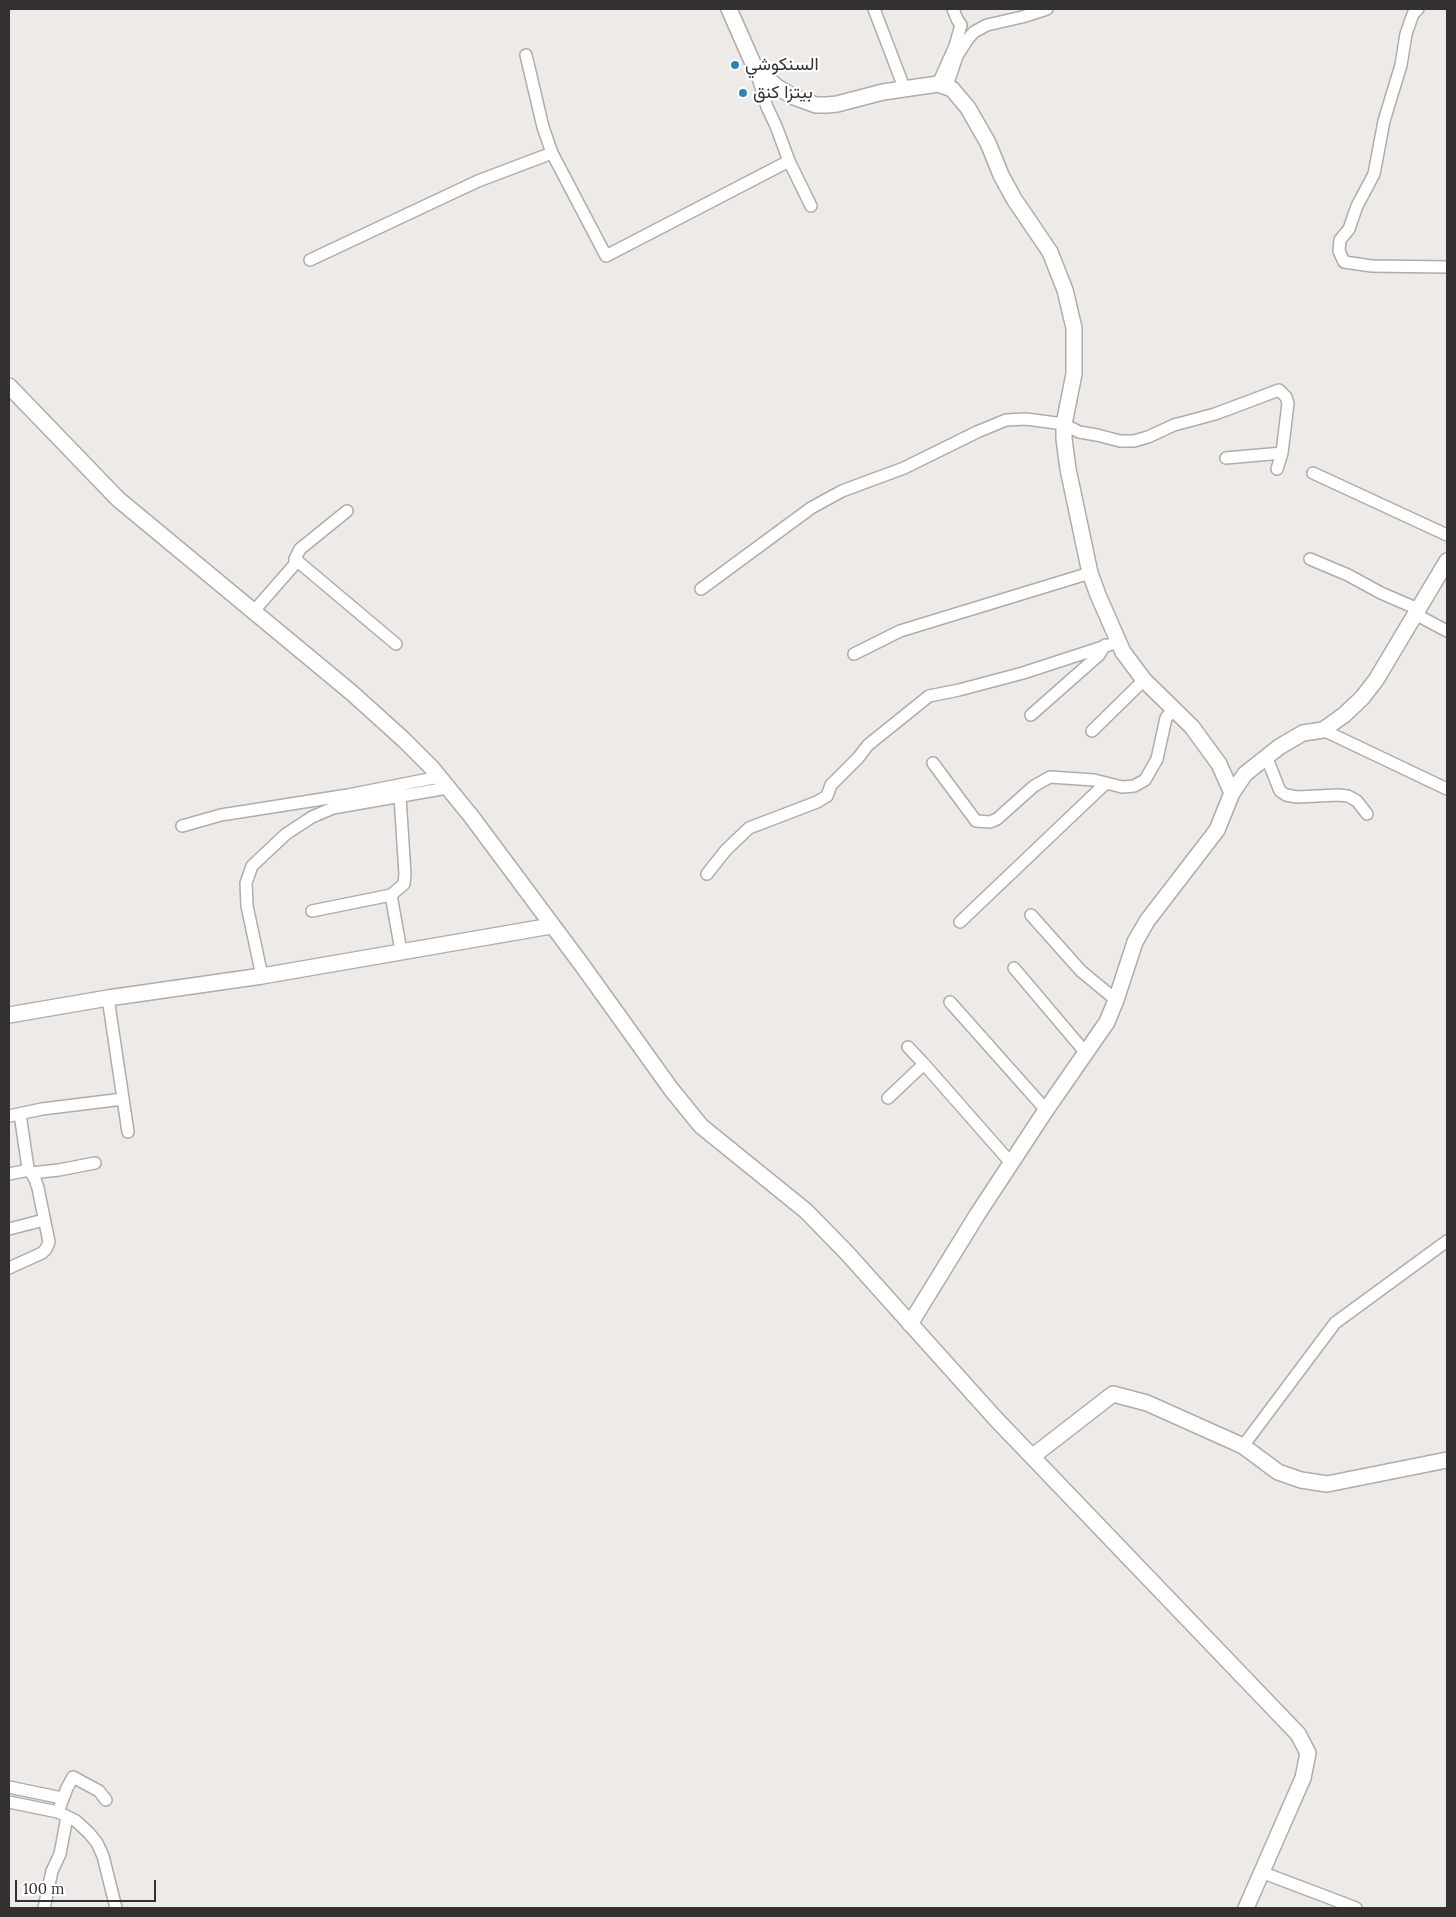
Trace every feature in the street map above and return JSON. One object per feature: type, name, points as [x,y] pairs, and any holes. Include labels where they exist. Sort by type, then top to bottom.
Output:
[{"type":"street","points":[[729,9],[755,68],[760,90],[789,161],[811,206]]},
{"type":"street","points":[[874,9],[905,90]]},
{"type":"street","points":[[942,85],[961,25],[953,9]]},
{"type":"street","points":[[942,85],[957,56],[974,32],[987,25],[1047,9]]},
{"type":"street","points":[[1418,9],[1413,14],[1406,34],[1401,65],[1384,121],[1374,174],[1357,206],[1350,225],[1340,240],[1339,251],[1344,262],[1372,266],[1447,267]]},
{"type":"street","points":[[526,55],[543,127],[552,153],[606,256],[789,161]]},
{"type":"street","points":[[755,68],[777,87],[794,97],[816,105],[837,104],[883,92],[905,90],[926,84],[942,85],[957,93],[968,108],[988,143],[1001,175],[1014,199],[1050,252],[1065,290],[1074,328],[1074,374],[1064,424],[1068,469],[1090,573],[1111,644],[1123,652],[1144,680],[1192,727],[1219,764],[1232,793]]},
{"type":"street","points":[[310,260],[478,181],[552,153]]},
{"type":"street","points":[[9,386],[118,499],[358,698],[404,740],[471,816],[551,926],[617,1012],[671,1089],[701,1126],[806,1212],[848,1253],[995,1418],[1298,1734],[1308,1753],[1303,1778],[1246,1908]]},
{"type":"street","points":[[701,589],[811,508],[842,491],[904,468],[1006,420],[1026,419],[1064,424],[1079,432],[1120,441],[1134,441],[1174,425],[1215,414],[1279,390],[1286,397],[1288,403],[1282,453],[1277,469]]},
{"type":"street","points":[[1226,458],[1282,453]]},
{"type":"street","points":[[1313,473],[1447,535]]},
{"type":"street","points":[[253,612],[295,564],[295,559],[300,549],[347,511]]},
{"type":"street","points":[[295,559],[396,644]]},
{"type":"street","points":[[1310,559],[1348,575],[1417,612],[1447,631]]},
{"type":"street","points":[[910,1324],[946,1263],[1011,1163],[1107,1022],[1135,942],[1147,921],[1217,830],[1232,793],[1245,774],[1266,756],[1303,733],[1323,730],[1344,715],[1367,692],[1447,561]]},
{"type":"street","points":[[854,654],[900,631],[1090,573]]},
{"type":"street","points":[[1031,715],[1111,644]]},
{"type":"street","points":[[707,874],[726,850],[749,828],[817,802],[827,796],[831,785],[868,745],[929,696],[1023,673],[1111,644]]},
{"type":"street","points":[[1092,731],[1144,680]]},
{"type":"street","points":[[934,763],[976,821],[990,822],[997,819],[1034,786],[1050,777],[1094,780],[1122,787],[1134,786],[1145,780],[1157,759],[1166,718],[1174,708]]},
{"type":"street","points":[[1323,730],[1447,789]]},
{"type":"street","points":[[1266,756],[1280,791],[1286,795],[1297,797],[1348,796],[1357,801],[1367,814]]},
{"type":"street","points":[[182,826],[221,815],[348,795],[403,784],[443,782]]},
{"type":"street","points":[[262,976],[247,906],[246,883],[252,866],[286,834],[312,817],[333,808],[400,797],[443,782]]},
{"type":"street","points":[[960,922],[1106,783]]},
{"type":"street","points":[[312,911],[391,895],[404,884],[400,797],[403,784]]},
{"type":"street","points":[[391,895],[401,951]]},
{"type":"street","points":[[1031,914],[1081,971],[1116,1000]]},
{"type":"street","points":[[9,1015],[108,998],[262,976],[551,926]]},
{"type":"street","points":[[1014,968],[1085,1052]]},
{"type":"street","points":[[108,998],[128,1132]]},
{"type":"street","points":[[950,1002],[1046,1110]]},
{"type":"street","points":[[908,1047],[1011,1163]]},
{"type":"street","points":[[888,1098],[924,1064]]},
{"type":"street","points":[[9,1268],[42,1253],[49,1242],[38,1188],[30,1172],[14,1115],[123,1099]]},
{"type":"street","points":[[9,1174],[60,1170],[94,1163]]},
{"type":"street","points":[[9,1229],[44,1220]]},
{"type":"street","points":[[1243,1446],[1335,1323],[1447,1240]]},
{"type":"street","points":[[1033,1456],[1113,1394],[1147,1403],[1243,1446],[1278,1472],[1302,1480],[1327,1484],[1447,1460]]},
{"type":"street","points":[[44,1908],[52,1871],[60,1854],[62,1798],[73,1778],[99,1791],[106,1800]]},
{"type":"street","points":[[9,1787],[62,1798]]},
{"type":"street","points":[[9,1802],[62,1815],[76,1821],[97,1843],[103,1856],[116,1908]]},
{"type":"street","points":[[1261,1872],[1356,1908]]},
{"type":"place","name":"السنكوشي","points":[[735,65]]},
{"type":"place","name":"بيتزا كنق","points":[[743,93]]}]
